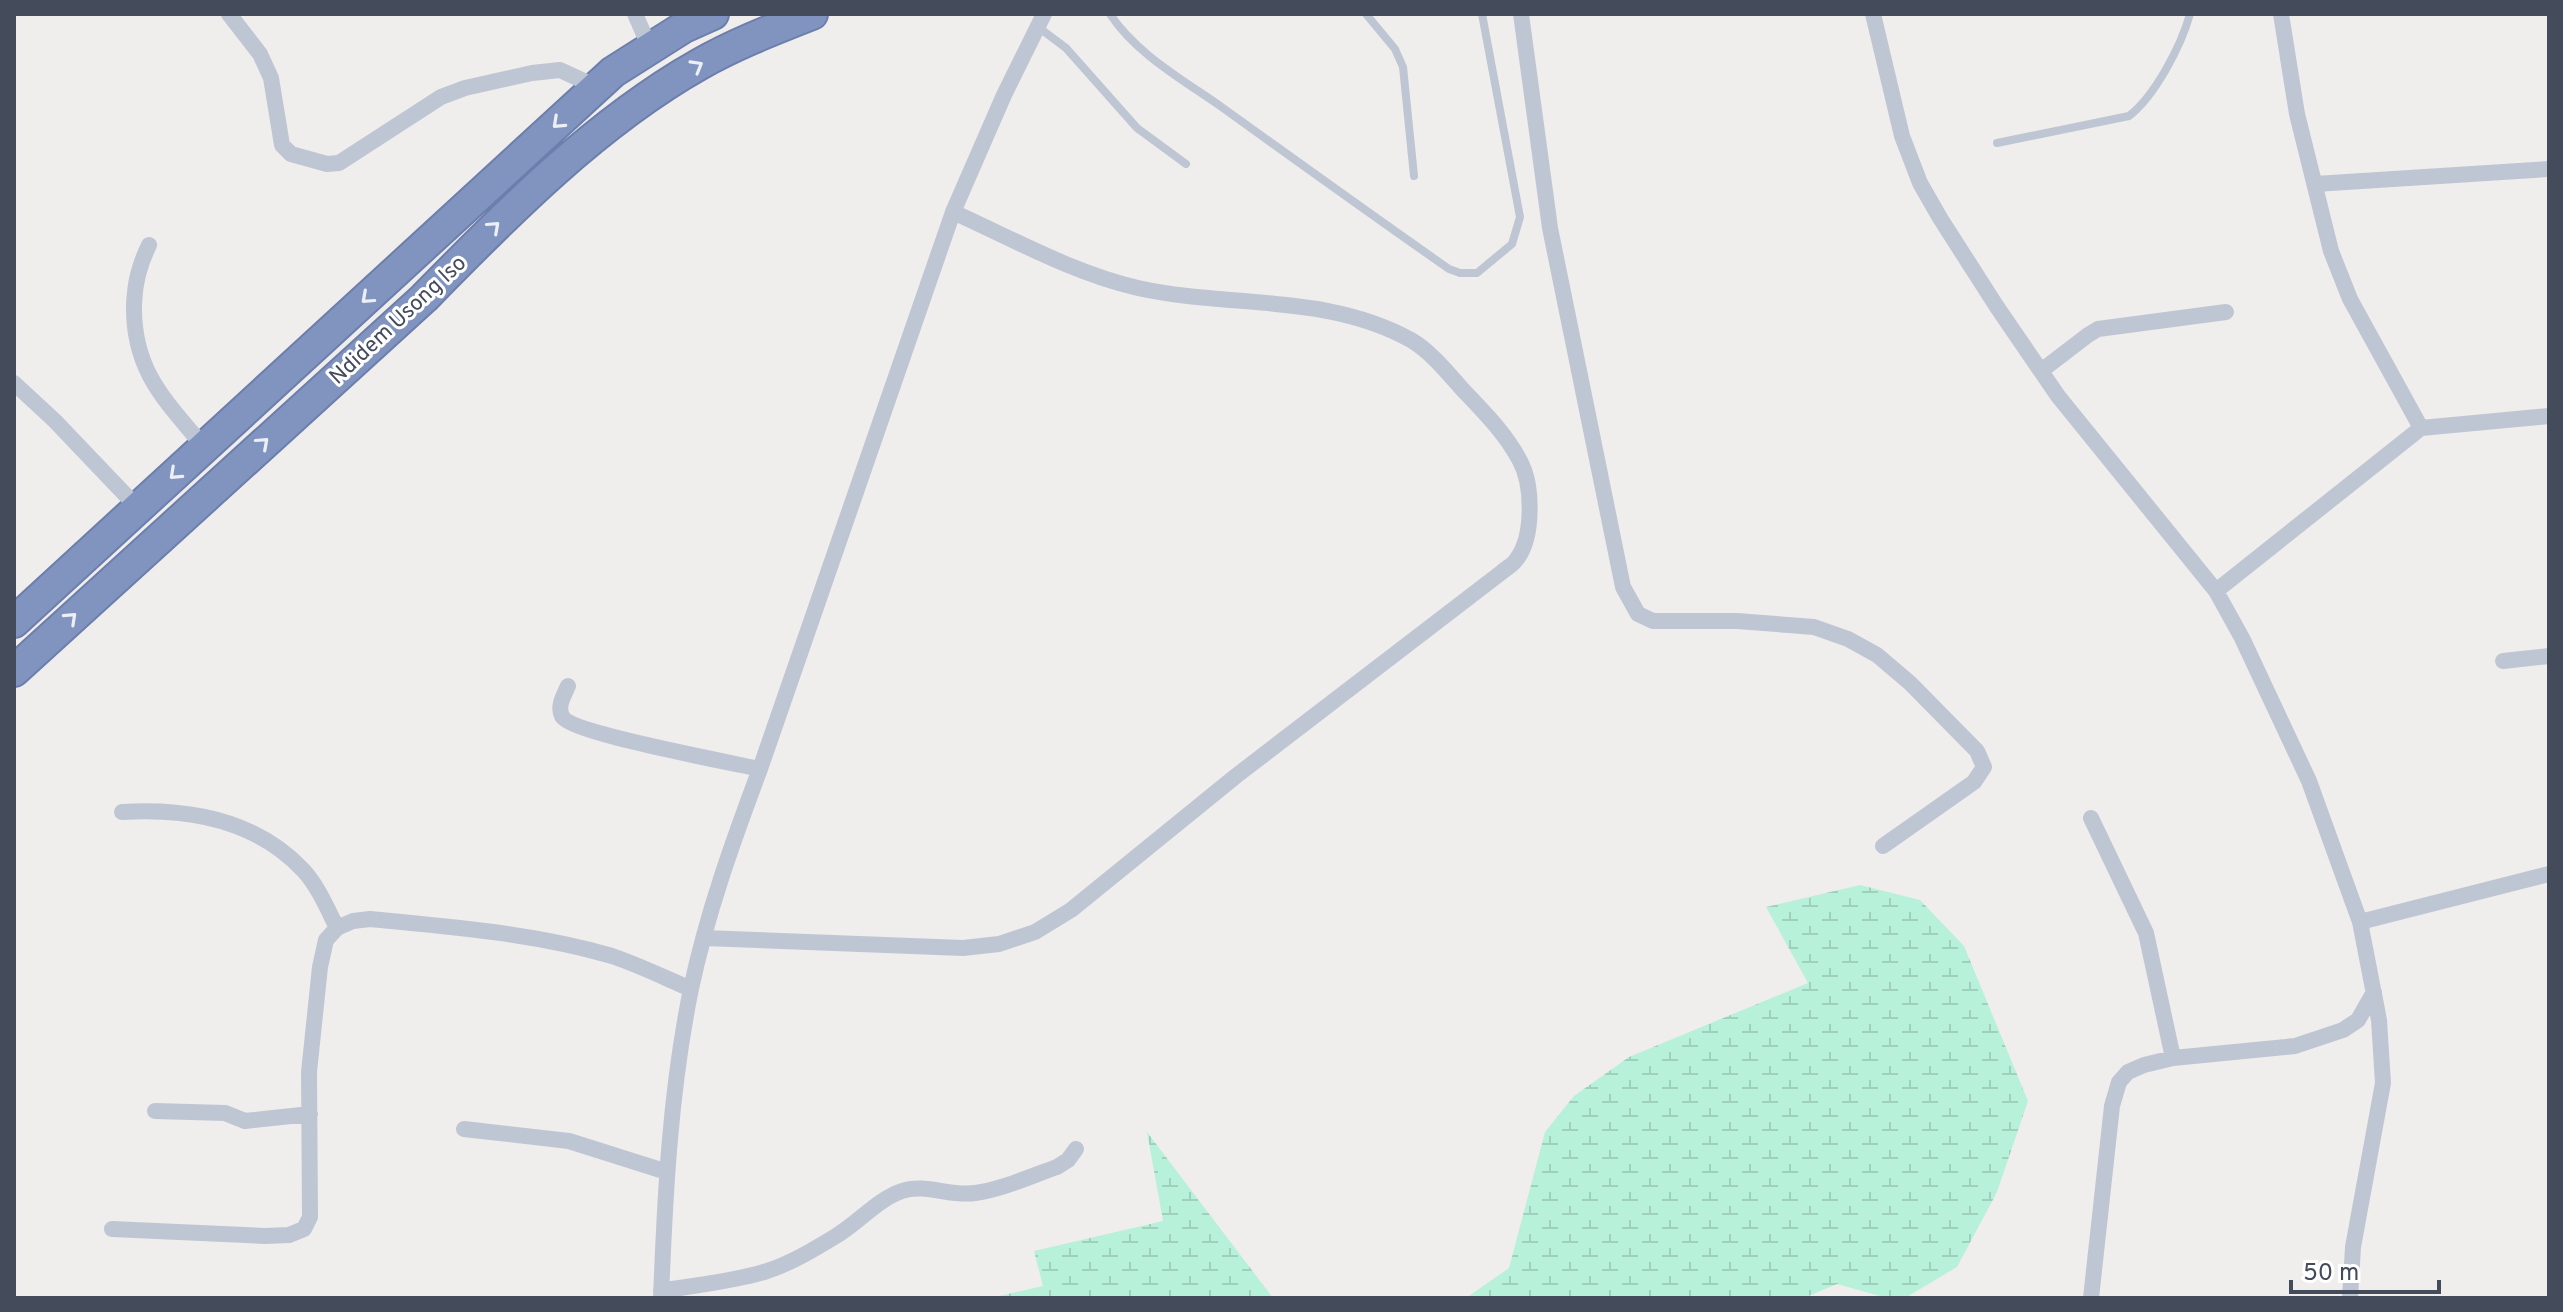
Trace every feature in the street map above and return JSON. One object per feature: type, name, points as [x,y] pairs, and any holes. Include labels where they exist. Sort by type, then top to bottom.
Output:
[{"type":"highway","name":"Ndidem Usong Iso","points":[[14,622],[613,72],[684,27],[713,14]]},
{"type":"highway","name":"Ndidem Usong Iso","points":[[14,671],[424,298],[485,236],[591,140],[652,94],[700,64],[812,14]]},
{"type":"street","points":[[229,14],[260,54],[271,78],[282,145],[291,154],[327,164],[339,163],[441,97],[465,88],[560,70],[597,87]]},
{"type":"street","points":[[635,14],[650,48]]},
{"type":"street","points":[[1521,14],[1550,228],[1623,587],[1638,614],[1653,621],[1737,621],[1814,627],[1848,639],[1877,655],[1910,683],[1977,751],[1984,767],[1974,782],[1883,846]]},
{"type":"street","points":[[1873,14],[1902,136],[1920,183],[2041,371],[2216,591],[2242,638],[2309,781],[2360,922],[2383,1059],[2383,1083],[2353,1247],[2350,1298]]},
{"type":"street","points":[[2281,14],[2297,114],[2331,251],[2350,299],[2421,428]]},
{"type":"street","points":[[1041,20],[953,212],[760,769],[729,850],[691,989],[677,1069],[667,1172],[661,1294],[766,1271],[801,1257],[854,1225],[900,1191],[921,1189],[977,1193],[1057,1167],[1068,1160],[1076,1149]]},
{"type":"street","points":[[2315,184],[2549,169]]},
{"type":"street","points":[[704,938],[963,948],[999,944],[1035,932],[1071,910],[1236,776],[1502,572],[1517,559],[1525,542],[1530,493],[1521,463],[1492,421],[1449,374],[1412,341],[1345,315],[1288,305],[1138,288],[1085,273],[953,212]]},
{"type":"street","points":[[149,245],[135,278],[137,346],[144,368],[164,399],[204,447]]},
{"type":"street","points":[[2041,371],[2098,329],[2226,312]]},
{"type":"street","points":[[14,383],[138,508]]},
{"type":"street","points":[[2216,591],[2421,428],[2549,416]]},
{"type":"street","points":[[2503,661],[2549,656]]},
{"type":"street","points":[[568,686],[560,705],[562,717],[570,724],[614,737],[760,769]]},
{"type":"street","points":[[122,812],[174,812],[215,818],[263,837],[303,870],[317,889],[337,928]]},
{"type":"street","points":[[2091,818],[2146,933],[2173,1058]]},
{"type":"street","points":[[2360,922],[2549,874]]},
{"type":"street","points":[[112,1229],[265,1236],[299,1232],[307,1225],[310,1217],[309,1072],[320,967],[326,940],[337,928],[353,921],[370,919],[493,931],[559,943],[614,957],[691,989]]},
{"type":"street","points":[[2091,1298],[2112,1106],[2119,1082],[2128,1072],[2173,1058],[2280,1048],[2323,1037],[2358,1020],[2374,992]]},
{"type":"street","points":[[155,1111],[225,1113],[245,1121],[310,1114]]},
{"type":"street","points":[[464,1129],[569,1141],[667,1172]]},
{"type":"lane","points":[[1110,14],[1149,54],[1386,225],[1449,269],[1460,273],[1477,273],[1512,244],[1520,217],[1482,14]]},
{"type":"lane","points":[[1366,14],[1395,49],[1403,67],[1414,176]]},
{"type":"lane","points":[[1997,143],[2129,116],[2141,107],[2178,48],[2190,14]]},
{"type":"lane","points":[[1041,20],[1137,128],[1186,164]]},
{"type":"green space","points":[[1860,885],[1920,900],[1964,946],[2028,1101],[1997,1192],[1957,1267],[1905,1298],[1887,1298],[1837,1284],[1804,1298],[1466,1298],[1509,1268],[1545,1132],[1574,1096],[1629,1057],[1808,983],[1766,907]]},
{"type":"green space","points":[[1147,1132],[1273,1298],[990,1298],[1043,1286],[1034,1251],[1163,1221]]}]
